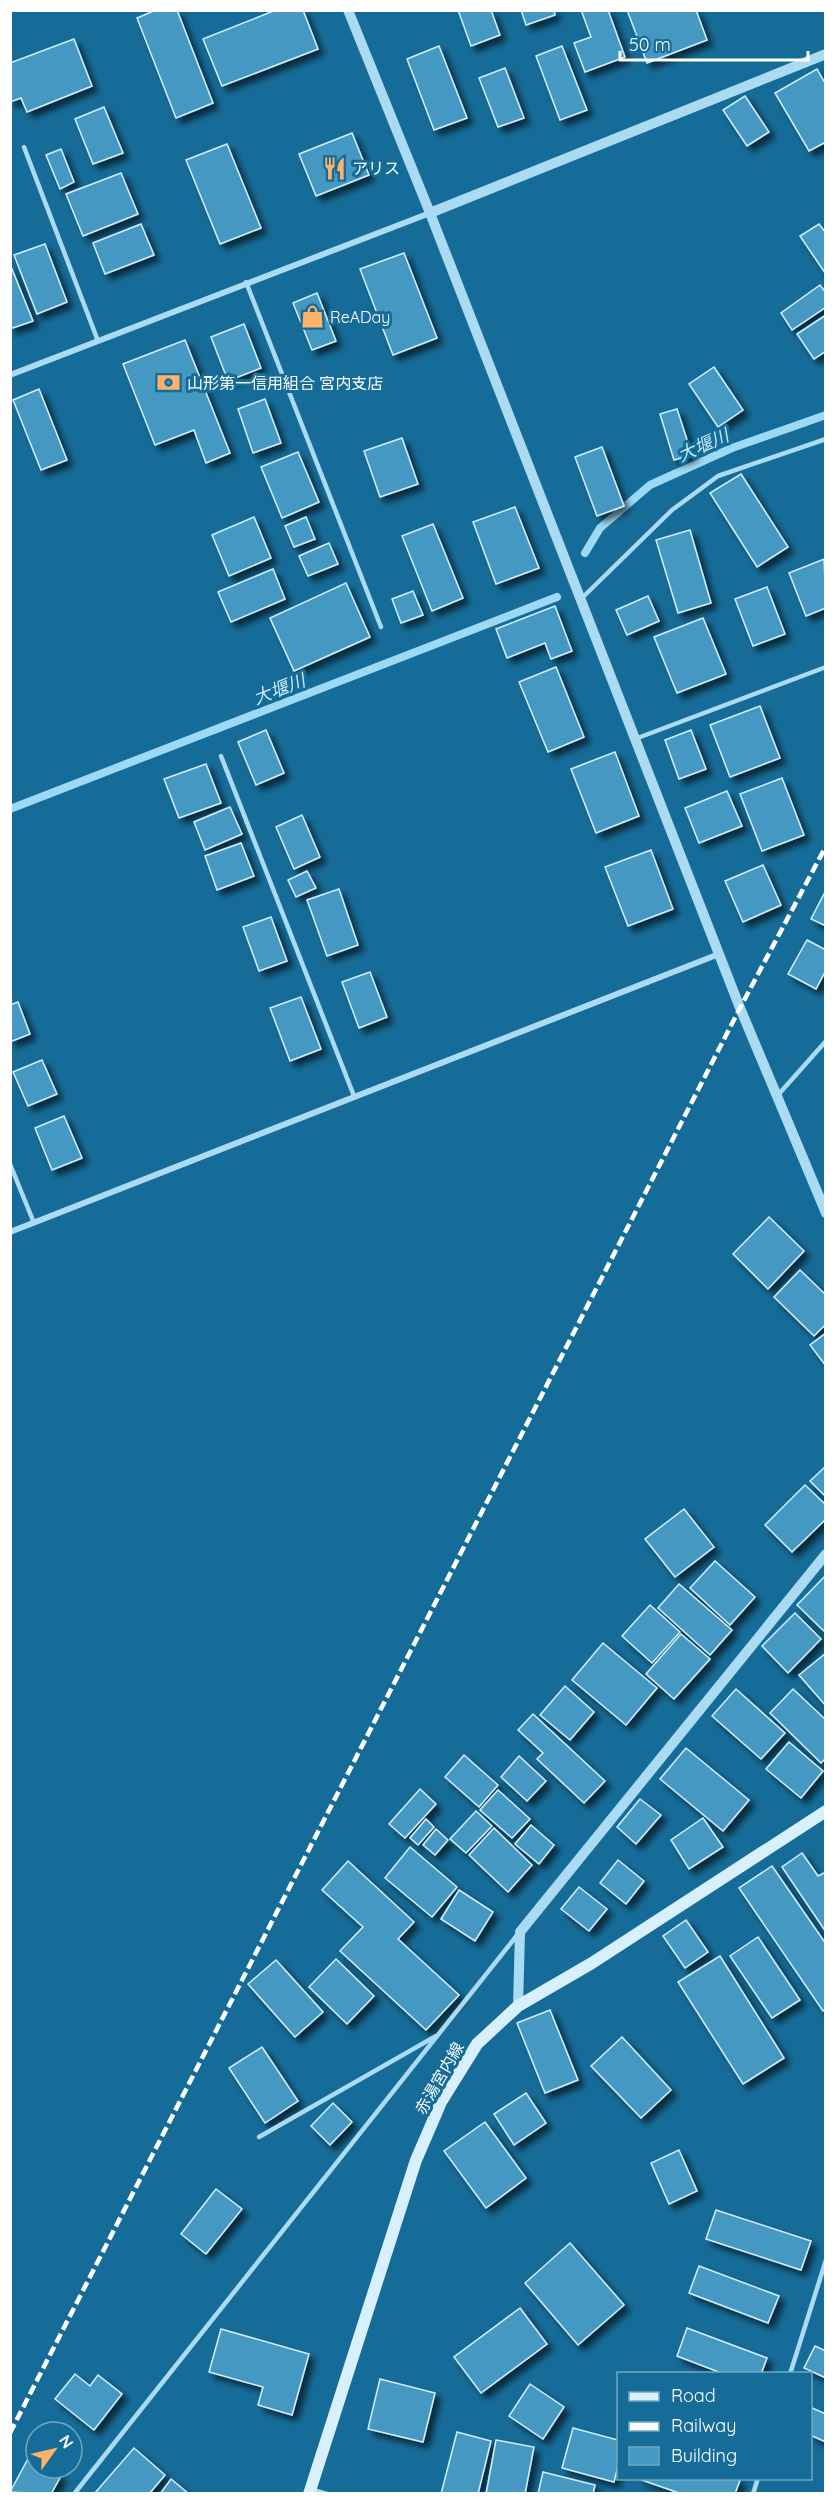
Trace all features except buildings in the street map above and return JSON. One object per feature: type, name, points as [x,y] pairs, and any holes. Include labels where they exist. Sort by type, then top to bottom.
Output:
[{"type":"main road","name":"赤湯宮内線","points":[[310,2491],[416,2160],[441,2102],[477,2044],[518,2006],[592,1963],[825,1811]]},
{"type":"street","points":[[348,10],[430,213],[719,954],[825,1213]]},
{"type":"street","points":[[10,375],[246,282],[430,213],[825,54]]},
{"type":"street","points":[[10,1232],[719,954]]},
{"type":"street","points":[[518,2006],[520,1932],[825,1554]]},
{"type":"lane","points":[[24,147],[98,341]]},
{"type":"lane","points":[[246,282],[381,627]]},
{"type":"lane","points":[[580,600],[672,510],[718,476],[825,439]]},
{"type":"lane","points":[[635,739],[825,667]]},
{"type":"lane","points":[[221,756],[354,1096]]},
{"type":"lane","points":[[776,1097],[825,1041]]},
{"type":"lane","points":[[10,1164],[34,1223]]},
{"type":"lane","points":[[74,2493],[520,1932]]},
{"type":"lane","points":[[259,2137],[438,2034]]},
{"type":"lane","points":[[790,2372],[825,2260]]},
{"type":"lane","points":[[310,2491],[327,2493]]},
{"type":"waterway","name":"大堰川","points":[[585,553],[600,528],[650,485],[732,448],[826,415]]},
{"type":"waterway","name":"大堰川","points":[[10,809],[557,597]]},
{"type":"railway","points":[[10,2433],[740,1008],[826,846]]},
{"type":"place","name":"アリス","points":[[334,168]]},
{"type":"place","name":"ReADay","points":[[312,317]]},
{"type":"place","name":"山形第一信用組合 宮内支店","points":[[169,383]]}]
